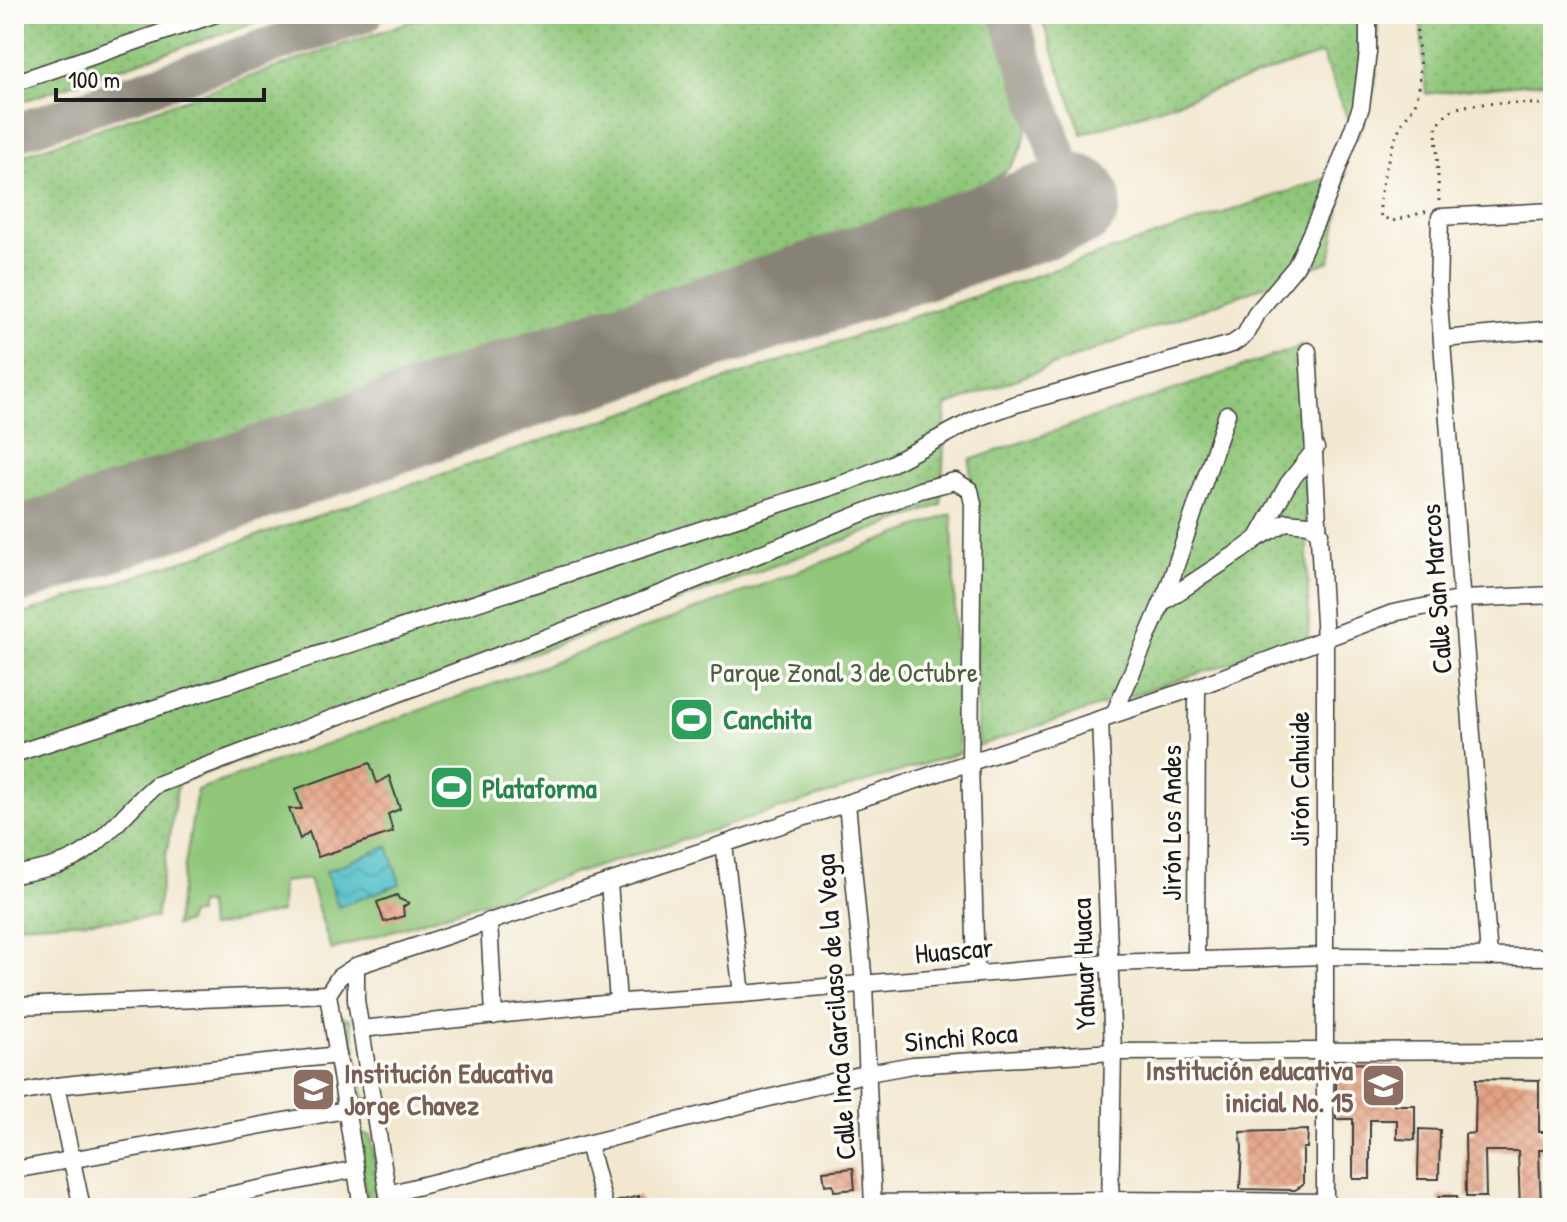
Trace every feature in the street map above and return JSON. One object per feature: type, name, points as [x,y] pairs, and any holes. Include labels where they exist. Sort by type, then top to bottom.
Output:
[{"type":"street","points":[[14,83],[216,14]]},
{"type":"street","points":[[14,754],[847,482],[889,465],[963,423],[1016,404],[1232,344],[1245,335],[1256,314],[1296,266],[1326,200],[1361,107],[1368,52],[1368,14]]},
{"type":"street","name":"Calle San Marcos","points":[[1489,957],[1438,290],[1440,217],[1553,211]]},
{"type":"street","points":[[1443,339],[1553,329]]},
{"type":"street","name":"Jirón Cahuide","points":[[1308,351],[1325,640],[1325,1205]]},
{"type":"street","points":[[1107,716],[1163,602],[1227,414]]},
{"type":"street","points":[[1258,538],[1288,484],[1316,448]]},
{"type":"street","points":[[14,875],[62,864],[89,850],[138,799],[156,785],[632,605],[920,490],[955,481],[970,490],[973,504],[970,762],[976,974]]},
{"type":"street","points":[[1163,602],[1286,522],[1309,524],[1320,533]]},
{"type":"street","points":[[362,1208],[328,994],[339,977],[356,966],[1197,687],[1408,609],[1463,599],[1553,595]]},
{"type":"street","name":"Jirón Los Andes","points":[[1196,960],[1197,687]]},
{"type":"street","name":"Yahuar Huaca","points":[[1107,716],[1109,963],[1113,1052],[1110,1204]]},
{"type":"street","name":"Calle Inca Garcilaso de la Vega","points":[[847,803],[864,984],[873,1205]]},
{"type":"street","points":[[724,844],[742,994]]},
{"type":"street","points":[[609,882],[618,1002]]},
{"type":"street","points":[[489,921],[494,1016]]},
{"type":"street","name":"Huascar","points":[[361,1029],[618,1002],[1109,963],[1325,956],[1553,957]]},
{"type":"street","points":[[356,966],[356,1000],[389,1201]]},
{"type":"street","points":[[14,1006],[328,994]]},
{"type":"street","name":"Sinchi Roca","points":[[389,1201],[588,1144],[868,1073],[913,1065],[1113,1052],[1553,1050]]},
{"type":"street","points":[[14,1094],[56,1086],[338,1055]]},
{"type":"street","points":[[56,1086],[82,1208]]},
{"type":"street","points":[[14,1170],[373,1105]]},
{"type":"street","points":[[588,1144],[605,1208]]},
{"type":"street","points":[[167,1208],[356,1169]]},
{"type":"street","points":[[873,1205],[1325,1205]]},
{"type":"path","points":[[1415,14],[1419,86],[1390,157],[1378,207],[1381,217],[1393,221],[1440,208],[1436,129],[1450,111],[1476,105],[1553,104]]},
{"type":"green space","points":[[14,14],[280,14],[14,104]]},
{"type":"green space","points":[[432,14],[989,14],[1027,122],[1026,132],[1010,166],[987,182],[14,510],[14,158]]},
{"type":"green space","points":[[1040,14],[1377,14],[1377,64],[1373,92],[1356,139],[1322,54],[1082,134]]},
{"type":"green space","points":[[1420,14],[1553,14],[1553,81],[1426,94]]},
{"type":"green space","points":[[1346,172],[1330,261],[946,406],[941,505],[178,783],[156,918],[14,925],[14,617]]},
{"type":"green space","points":[[1302,346],[1309,637],[978,746],[970,460]]},
{"type":"green space","name":"Parque Zonal 3 de Octubre","points":[[952,514],[959,753],[331,950],[309,879],[282,882],[281,912],[209,928],[207,904],[198,904],[198,914],[190,914],[187,922],[175,926],[197,790],[571,656]]},
{"type":"green space","points":[[342,1016],[350,1019],[365,1101],[350,1102],[337,1021]]},
{"type":"green space","points":[[362,1134],[371,1135],[382,1208],[368,1208],[356,1141]]},
{"type":"water","points":[[388,846],[400,884],[338,907],[326,871]]},
{"type":"building","points":[[370,763],[377,783],[389,776],[400,809],[388,814],[393,832],[318,857],[309,832],[300,839],[289,809],[302,809],[295,789]]},
{"type":"building","points":[[397,895],[409,903],[403,907],[404,916],[384,922],[377,902]]},
{"type":"building","points":[[1340,1063],[1394,1064],[1394,1105],[1415,1105],[1415,1140],[1397,1139],[1397,1120],[1370,1120],[1370,1179],[1353,1179],[1353,1119],[1336,1119],[1336,1066]]},
{"type":"building","points":[[1476,1079],[1539,1080],[1539,1132],[1550,1132],[1551,1150],[1539,1150],[1541,1208],[1520,1208],[1518,1151],[1485,1151],[1486,1197],[1466,1197],[1465,1134],[1475,1133]]},
{"type":"building","points":[[1419,1129],[1440,1130],[1439,1179],[1418,1179]]},
{"type":"building","points":[[1308,1130],[1307,1148],[1303,1148],[1303,1185],[1295,1190],[1240,1189],[1240,1132]]},
{"type":"building","points":[[853,1168],[855,1189],[834,1191],[833,1184],[825,1185],[823,1171]]},
{"type":"building","points":[[639,1196],[641,1208],[616,1208],[615,1202]]},
{"type":"building","points":[[1439,1196],[1457,1196],[1458,1208],[1439,1208]]},
{"type":"taxiway","points":[[14,133],[364,14]]},
{"type":"taxiway","points":[[1008,14],[1074,201]]},
{"type":"runway","points":[[14,557],[539,377],[1074,201]]},
{"type":"place","name":"Canchita","points":[[692,719]]},
{"type":"place","name":"Plataforma","points":[[451,788]]},
{"type":"place","name":"Institución educativa inicial No. 15","points":[[1384,1086]]},
{"type":"place","name":"Institución Educativa Jorge Chavez","points":[[313,1089]]}]
